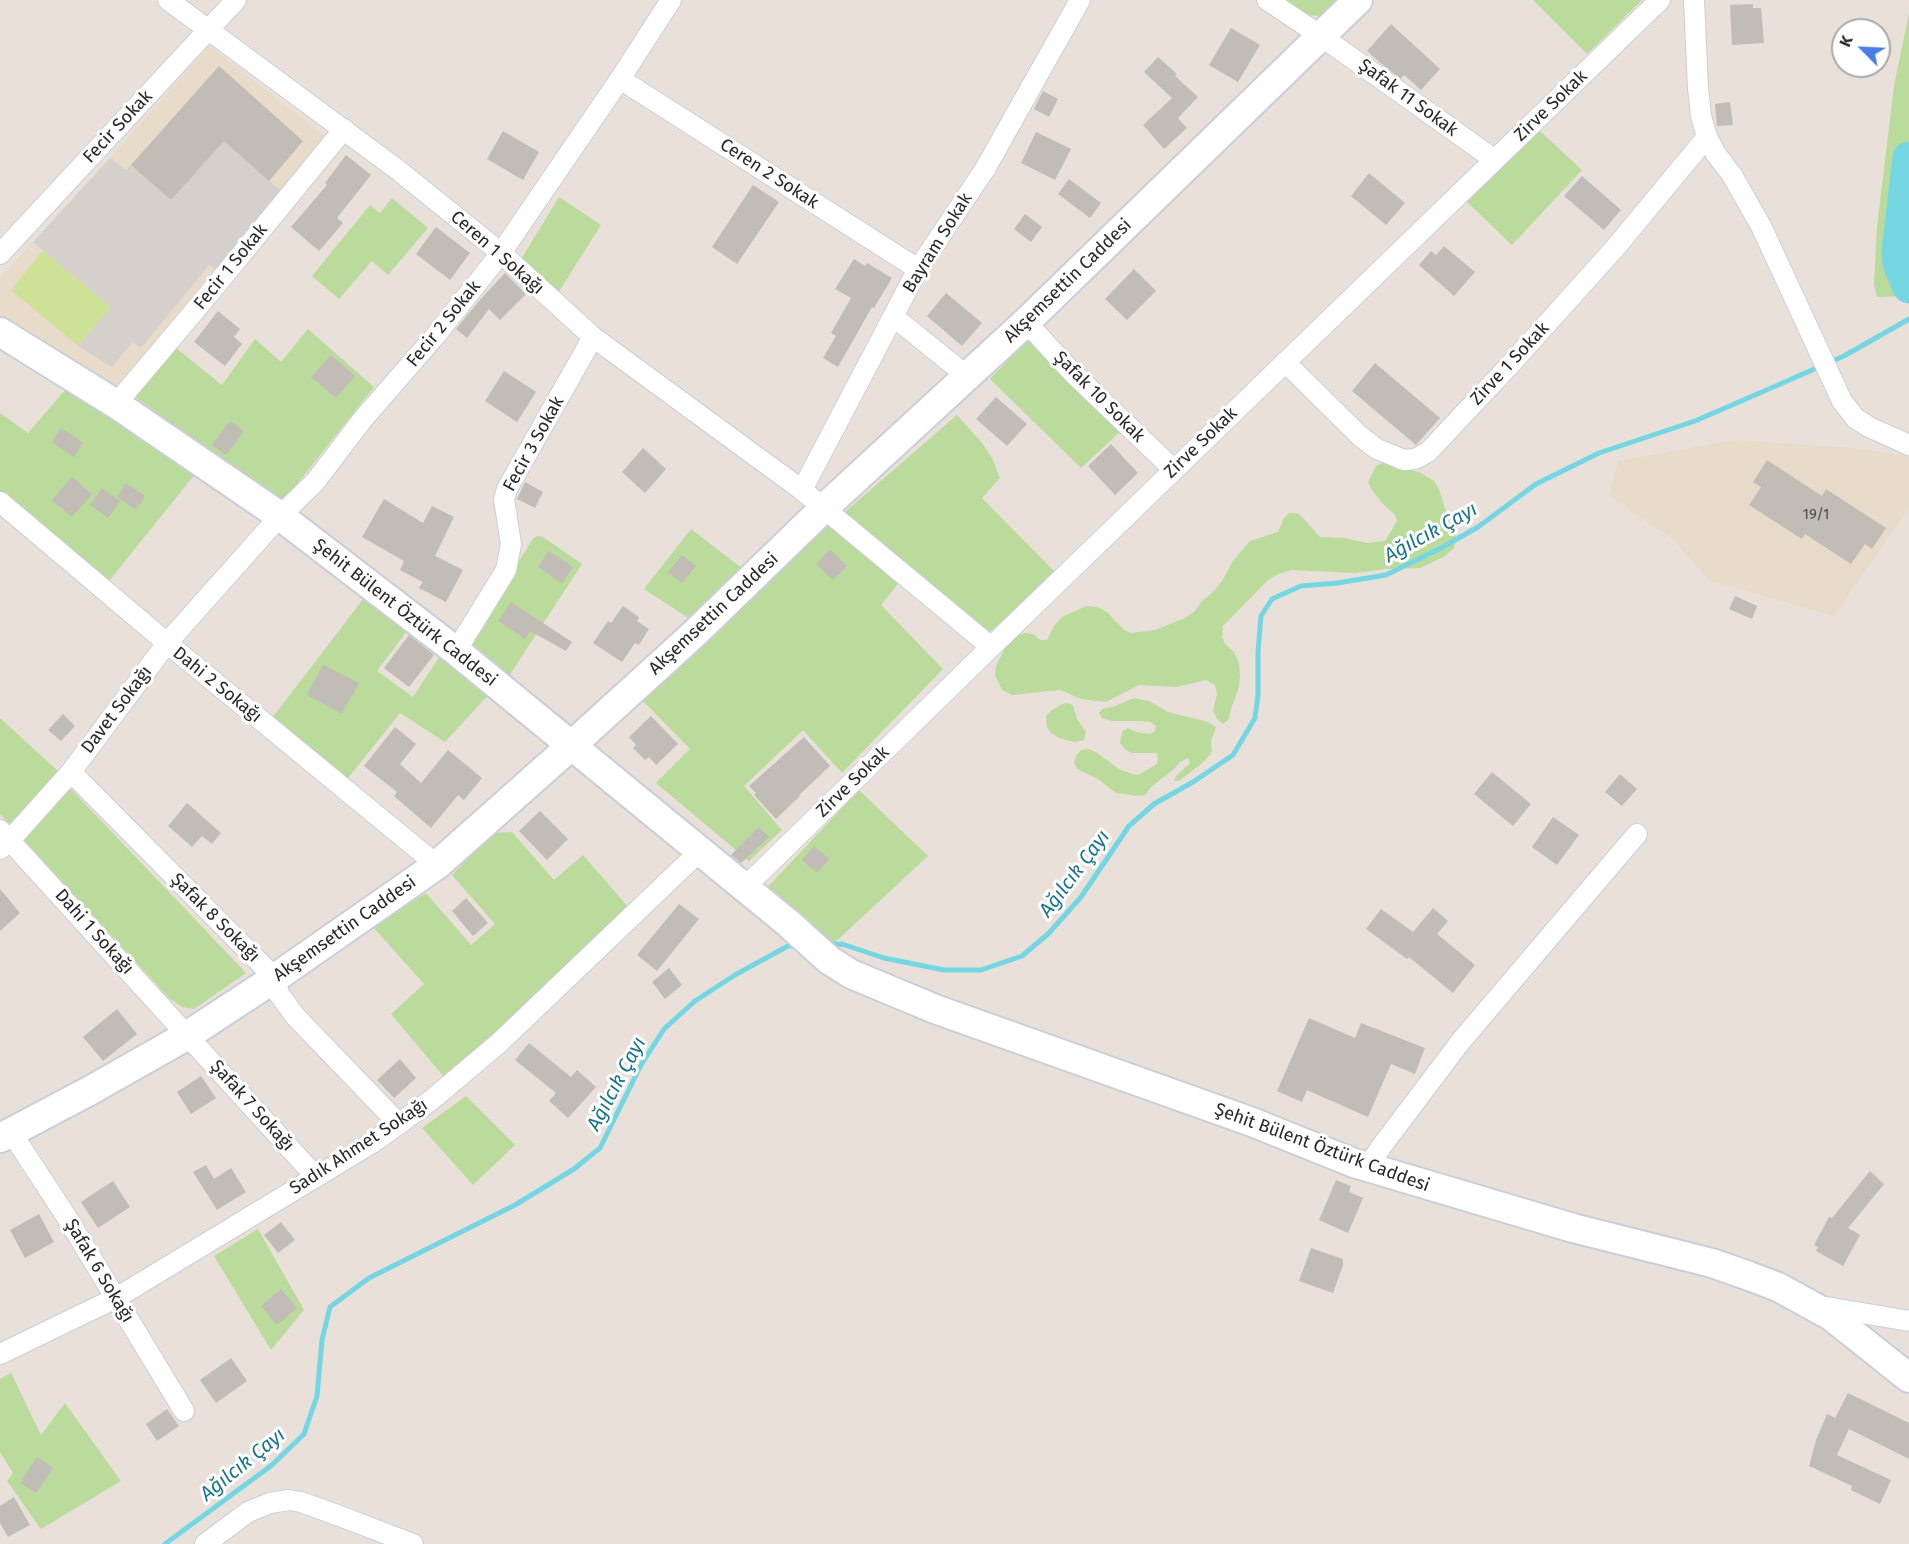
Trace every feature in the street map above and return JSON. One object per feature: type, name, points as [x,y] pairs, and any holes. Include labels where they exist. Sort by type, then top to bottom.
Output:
[{"type":"street","name":"Ceren 1 Sokağı","points":[[168,0],[398,170],[501,253],[593,337],[802,490],[991,647]]},
{"type":"street","name":"Fecir Sokak","points":[[0,254],[236,0]]},
{"type":"street","name":"Fecir 2 Sokak","points":[[280,516],[315,482],[363,420],[501,253],[671,0]]},
{"type":"street","name":"Bayram Sokak","points":[[802,490],[918,269],[985,169],[1080,0]]},
{"type":"street","name":"Şafak 11 Sokak","points":[[1267,0],[1495,160]]},
{"type":"street","name":"Akşemsettin Caddesi","points":[[6,1135],[188,1035],[275,978],[436,865],[695,633],[823,509],[1026,322],[1358,0]]},
{"type":"street","name":"Zirve Sokak","points":[[744,888],[1660,0]]},
{"type":"street","points":[[1694,0],[1698,88],[1701,116],[1707,137],[1716,154],[1732,174],[1761,226],[1842,401],[1855,418],[1869,428],[1909,445]]},
{"type":"street","name":"Ceren 2 Sokak","points":[[620,79],[918,269]]},
{"type":"street","name":"Fecir 1 Sokak","points":[[116,404],[344,129]]},
{"type":"street","name":"Zirve 1 Sokak","points":[[1285,362],[1360,436],[1377,449],[1404,459],[1415,459],[1428,452],[1516,358],[1615,248],[1707,137]]},
{"type":"street","points":[[894,317],[968,376]]},
{"type":"street","name":"Şafak 10 Sokak","points":[[1026,322],[1073,373],[1174,470]]},
{"type":"street","name":"Şehit Bülent Öztürk Caddesi","points":[[0,332],[116,404],[280,516],[456,651],[841,968],[870,983],[935,1009],[1252,1122],[1368,1167],[1573,1228],[1712,1263],[1778,1287],[1821,1310],[1909,1378]]},
{"type":"street","name":"Fecir 3 Sokak","points":[[456,651],[506,570],[511,544],[504,499],[507,489],[593,337]]},
{"type":"street","name":"Dahi 2 Sokağı","points":[[0,502],[167,644],[436,865]]},
{"type":"street","name":"Davet Sokağı","points":[[3,840],[71,772],[167,644],[280,516]]},
{"type":"street","name":"Şafak 8 Sokağı","points":[[71,772],[275,978],[279,994],[295,1016],[399,1124]]},
{"type":"street","points":[[1368,1167],[1461,1041],[1637,834]]},
{"type":"street","name":"Dahi 1 Sokağı","points":[[3,840],[188,1035]]},
{"type":"street","name":"Sadık Ahmet Sokağı","points":[[0,1354],[116,1298],[372,1143],[399,1124],[499,1043],[699,852]]},
{"type":"street","name":"Şafak 7 Sokağı","points":[[188,1035],[316,1177]]},
{"type":"street","name":"Şafak 6 Sokağı","points":[[6,1135],[116,1298],[184,1411]]},
{"type":"street","points":[[1821,1310],[1826,1307],[1909,1321]]},
{"type":"street","points":[[205,1544],[248,1512],[270,1503],[289,1500],[301,1502],[412,1544]]},
{"type":"shaded area","points":[[209,46],[327,138],[217,266],[117,388],[0,314],[0,278]]},
{"type":"shaded area","points":[[224,141],[281,191],[215,269],[209,265],[141,348],[133,342],[112,367],[78,346],[111,307],[33,242],[110,158],[126,170],[131,165],[171,200]]},
{"type":"shaded area","points":[[1735,440],[1852,448],[1909,456],[1909,508],[1834,616],[1709,580],[1671,538],[1609,496],[1618,461]]},
{"type":"green space","points":[[1286,0],[1335,0],[1325,15],[1318,16],[1308,15]]},
{"type":"green space","points":[[1533,0],[1642,0],[1587,54]]},
{"type":"green space","points":[[1909,13],[1909,296],[1877,297],[1874,284],[1877,227],[1894,86]]},
{"type":"green space","points":[[1539,130],[1582,170],[1512,245],[1466,201]]},
{"type":"green space","points":[[559,197],[601,225],[558,293],[520,261]]},
{"type":"green space","points":[[392,198],[428,228],[388,275],[372,261],[339,299],[312,276],[370,205],[380,213]]},
{"type":"green space","points":[[43,250],[111,307],[78,346],[11,290]]},
{"type":"green space","points":[[308,329],[374,387],[282,503],[134,396],[176,348],[222,385],[255,339],[281,362]]},
{"type":"green space","points":[[1028,339],[1120,432],[1081,468],[990,379]]},
{"type":"green space","points":[[66,389],[196,473],[109,581],[0,492],[0,413],[28,433]]},
{"type":"green space","points":[[957,415],[982,443],[992,458],[1000,478],[982,498],[1056,573],[984,637],[838,518]]},
{"type":"green space","points":[[1382,463],[1421,473],[1434,481],[1439,489],[1449,522],[1456,531],[1454,548],[1445,556],[1420,568],[1355,573],[1292,570],[1278,574],[1267,581],[1223,626],[1222,637],[1225,644],[1234,652],[1239,663],[1240,676],[1229,719],[1223,724],[1213,711],[1217,694],[1215,685],[1206,680],[1176,687],[1139,685],[1106,702],[1081,699],[1060,690],[1012,695],[1002,690],[995,675],[996,666],[1005,648],[1019,635],[1033,634],[1040,640],[1047,640],[1062,617],[1086,606],[1097,607],[1107,612],[1124,630],[1131,633],[1155,630],[1185,618],[1213,592],[1233,561],[1250,541],[1278,532],[1284,518],[1289,513],[1297,513],[1320,537],[1345,538],[1367,543],[1385,541],[1397,521],[1395,515],[1382,503],[1368,482],[1376,466]]},
{"type":"green space","points":[[832,520],[902,579],[881,605],[943,669],[842,773],[803,730],[744,786],[782,830],[749,861],[656,783],[690,749],[643,701]]},
{"type":"green space","points":[[691,529],[743,569],[690,619],[644,589]]},
{"type":"green space","points":[[537,536],[543,537],[582,564],[505,682],[468,645],[532,540]]},
{"type":"green space","points":[[364,598],[407,631],[377,671],[413,697],[440,656],[491,692],[445,742],[400,713],[340,788],[266,726]]},
{"type":"green space","points":[[1134,698],[1149,701],[1168,712],[1208,722],[1216,727],[1211,741],[1210,755],[1201,764],[1179,781],[1174,781],[1176,776],[1190,763],[1188,758],[1180,762],[1145,795],[1139,796],[1116,793],[1098,779],[1077,769],[1074,763],[1081,750],[1089,749],[1119,769],[1132,774],[1138,775],[1157,764],[1157,753],[1131,753],[1120,743],[1123,731],[1128,728],[1136,732],[1151,734],[1155,731],[1156,726],[1150,722],[1112,721],[1102,718],[1099,713],[1102,709]]},
{"type":"green space","points":[[1067,703],[1073,705],[1077,719],[1086,732],[1084,740],[1075,742],[1059,738],[1047,727],[1046,716]]},
{"type":"green space","points":[[0,718],[60,773],[10,824],[0,814]]},
{"type":"green space","points":[[70,788],[246,973],[194,1009],[182,1007],[169,998],[22,838]]},
{"type":"green space","points":[[859,790],[928,856],[830,947],[763,892]]},
{"type":"green space","points":[[512,832],[554,880],[583,855],[629,908],[529,1004],[444,1077],[391,1014],[424,984],[373,927],[426,893],[471,945],[495,924],[452,875],[493,833]]},
{"type":"green space","points":[[466,1096],[515,1145],[473,1185],[422,1128]]},
{"type":"green space","points":[[258,1229],[304,1310],[271,1350],[214,1256]]},
{"type":"green space","points":[[11,1373],[41,1435],[65,1403],[121,1481],[41,1529],[7,1481],[13,1473],[0,1452],[0,1379]]},
{"type":"building","points":[[1753,4],[1753,8],[1761,8],[1764,43],[1732,45],[1730,5]]},
{"type":"building","points":[[1391,24],[1440,69],[1421,90],[1404,75],[1401,79],[1367,51]]},
{"type":"building","points":[[1231,28],[1260,45],[1238,82],[1209,65]]},
{"type":"building","points":[[1158,57],[1198,97],[1178,118],[1187,128],[1164,149],[1143,125],[1172,98],[1144,72]]},
{"type":"building","points":[[219,66],[303,141],[269,181],[224,141],[171,200],[131,165]]},
{"type":"building","points":[[1043,91],[1058,99],[1049,117],[1034,109]]},
{"type":"building","points":[[1730,102],[1733,125],[1717,126],[1715,104]]},
{"type":"building","points":[[503,131],[539,152],[523,180],[487,159]]},
{"type":"building","points":[[1036,132],[1071,149],[1055,180],[1021,163]]},
{"type":"building","points":[[346,155],[371,175],[337,218],[343,223],[319,251],[291,227],[327,185],[325,183]]},
{"type":"building","points":[[1369,173],[1405,203],[1386,225],[1351,196]]},
{"type":"building","points":[[1582,176],[1621,210],[1604,230],[1564,196]]},
{"type":"building","points":[[1069,179],[1101,203],[1090,218],[1058,194]]},
{"type":"building","points":[[753,185],[779,202],[737,264],[712,247]]},
{"type":"building","points":[[1025,214],[1042,227],[1031,242],[1014,229]]},
{"type":"building","points":[[436,227],[470,253],[450,280],[416,254]]},
{"type":"building","points":[[1444,246],[1475,272],[1454,296],[1419,265],[1431,251],[1436,255]]},
{"type":"building","points":[[854,259],[865,266],[867,263],[892,278],[874,308],[872,307],[838,367],[823,358],[836,336],[831,333],[851,298],[835,289]]},
{"type":"building","points":[[1134,269],[1156,291],[1127,320],[1105,299]]},
{"type":"building","points":[[505,273],[526,294],[500,320],[489,309],[467,338],[456,329]]},
{"type":"building","points":[[946,293],[982,323],[962,346],[927,316]]},
{"type":"building","points":[[218,311],[240,329],[234,337],[242,344],[225,366],[194,342]]},
{"type":"building","points":[[331,355],[355,376],[336,398],[311,377]]},
{"type":"building","points":[[1375,363],[1440,418],[1416,445],[1352,391]]},
{"type":"building","points":[[504,371],[536,392],[517,422],[485,401]]},
{"type":"building","points":[[996,397],[1027,424],[1007,446],[976,419]]},
{"type":"building","points":[[230,421],[244,431],[226,455],[212,445]]},
{"type":"building","points":[[61,428],[83,443],[74,457],[52,442]]},
{"type":"building","points":[[1111,444],[1138,473],[1115,495],[1088,466]]},
{"type":"building","points":[[643,448],[666,469],[645,493],[622,472]]},
{"type":"building","points":[[1767,460],[1822,496],[1826,489],[1886,528],[1872,549],[1865,544],[1851,564],[1805,534],[1802,539],[1749,505],[1761,487],[1753,482]]},
{"type":"building","points":[[72,477],[92,494],[72,517],[52,500]]},
{"type":"building","points":[[525,482],[543,492],[535,508],[517,499]]},
{"type":"building","points":[[126,483],[145,496],[136,510],[117,497]]},
{"type":"building","points":[[102,488],[120,501],[108,518],[90,505]]},
{"type":"building","points":[[384,499],[423,523],[432,506],[454,517],[435,556],[463,570],[446,602],[419,588],[423,582],[400,570],[404,561],[362,537]]},
{"type":"building","points":[[830,549],[847,566],[833,580],[816,564]]},
{"type":"building","points":[[549,551],[573,567],[562,584],[538,567]]},
{"type":"building","points":[[682,555],[696,566],[682,583],[668,572]]},
{"type":"building","points":[[1735,596],[1757,606],[1752,619],[1729,609]]},
{"type":"building","points":[[511,602],[572,642],[566,651],[530,631],[525,639],[498,621]]},
{"type":"building","points":[[623,606],[639,617],[637,621],[649,629],[639,645],[635,643],[622,662],[593,643],[608,621],[611,623]]},
{"type":"building","points":[[409,635],[434,655],[409,687],[384,668]]},
{"type":"building","points":[[323,665],[359,683],[342,714],[307,695]]},
{"type":"building","points":[[63,714],[75,726],[61,741],[48,730]]},
{"type":"building","points":[[651,716],[678,744],[656,765],[649,757],[645,760],[633,748],[636,745],[629,737]]},
{"type":"building","points":[[395,727],[416,744],[400,764],[421,783],[448,750],[482,778],[464,800],[458,795],[431,828],[394,796],[397,792],[364,766]]},
{"type":"building","points":[[804,737],[830,766],[776,819],[754,795],[756,793],[749,786]]},
{"type":"building","points":[[1492,772],[1531,804],[1513,826],[1474,794]]},
{"type":"building","points":[[1620,774],[1637,789],[1622,806],[1605,792]]},
{"type":"building","points":[[187,803],[221,833],[212,844],[202,836],[192,847],[168,826]]},
{"type":"building","points":[[540,811],[568,839],[547,860],[519,831]]},
{"type":"building","points":[[1553,817],[1579,835],[1557,865],[1532,847]]},
{"type":"building","points":[[759,827],[769,837],[741,863],[731,855]]},
{"type":"building","points":[[814,846],[829,859],[817,873],[802,860]]},
{"type":"building","points":[[0,889],[20,913],[0,931]]},
{"type":"building","points":[[466,898],[488,923],[473,936],[452,911]]},
{"type":"building","points":[[679,904],[699,919],[657,971],[637,955]]},
{"type":"building","points":[[1433,908],[1448,921],[1437,934],[1475,965],[1453,993],[1409,957],[1407,959],[1366,929],[1381,909],[1413,932]]},
{"type":"building","points":[[669,968],[682,985],[665,999],[652,982]]},
{"type":"building","points":[[117,1009],[137,1034],[103,1061],[83,1037]]},
{"type":"building","points":[[1309,1018],[1355,1038],[1361,1023],[1425,1048],[1415,1074],[1391,1064],[1368,1117],[1307,1090],[1302,1102],[1277,1091]]},
{"type":"building","points":[[529,1043],[571,1077],[577,1070],[596,1087],[568,1118],[549,1101],[556,1093],[515,1060]]},
{"type":"building","points":[[400,1059],[416,1078],[394,1098],[377,1080]]},
{"type":"building","points":[[201,1076],[216,1098],[191,1114],[177,1092]]},
{"type":"building","points":[[206,1165],[214,1179],[231,1168],[246,1192],[217,1210],[193,1172]]},
{"type":"building","points":[[1870,1171],[1884,1184],[1848,1228],[1860,1235],[1843,1266],[1816,1251],[1818,1247],[1814,1245],[1829,1217],[1832,1218]]},
{"type":"building","points":[[1336,1180],[1351,1186],[1349,1192],[1363,1198],[1348,1233],[1319,1220]]},
{"type":"building","points":[[113,1181],[130,1207],[98,1228],[81,1202]]},
{"type":"building","points":[[39,1214],[54,1242],[25,1258],[10,1230]]},
{"type":"building","points":[[281,1222],[295,1240],[278,1253],[264,1235]]},
{"type":"building","points":[[1311,1248],[1343,1259],[1333,1293],[1299,1281]]},
{"type":"building","points":[[281,1289],[297,1308],[277,1325],[261,1306]]},
{"type":"building","points":[[231,1358],[247,1381],[216,1403],[200,1380]]},
{"type":"building","points":[[1848,1393],[1909,1423],[1909,1459],[1849,1429],[1837,1455],[1891,1480],[1880,1504],[1851,1490],[1852,1486],[1809,1466],[1816,1440],[1827,1414],[1835,1418]]},
{"type":"building","points":[[167,1409],[179,1426],[157,1441],[146,1424]]},
{"type":"building","points":[[37,1457],[53,1468],[36,1493],[20,1483]]},
{"type":"building","points":[[14,1497],[30,1525],[8,1537],[0,1523],[0,1506]]},
{"type":"waterway","points":[[1909,158],[1898,252],[1899,264],[1909,287]]},
{"type":"waterway","name":"Ağılcık Çayı","points":[[827,945],[842,944],[884,958],[944,970],[981,970],[1022,956],[1049,933],[1081,897],[1129,826],[1154,804],[1193,782],[1233,755],[1255,718],[1261,616],[1272,599],[1301,586],[1386,575],[1478,527],[1536,484],[1599,453],[1695,421],[1844,356],[1909,319]]},
{"type":"waterway","name":"Ağılcık Çayı","points":[[165,1544],[272,1465],[304,1434],[317,1396],[322,1340],[330,1307],[369,1278],[515,1205],[574,1169],[600,1148],[641,1065],[664,1029],[695,1001],[735,975],[788,946],[797,946]]}]
